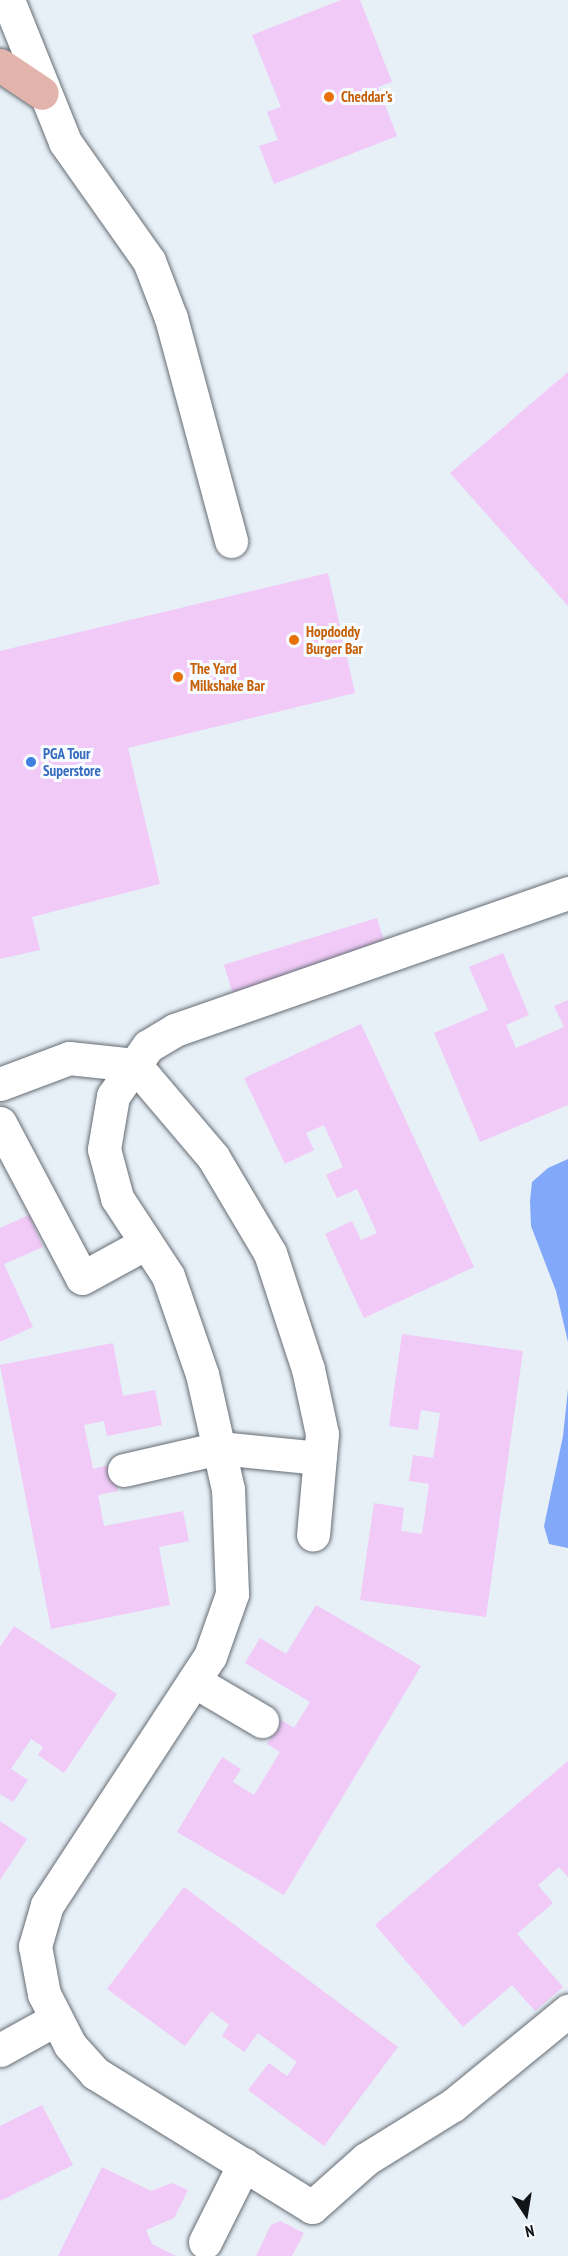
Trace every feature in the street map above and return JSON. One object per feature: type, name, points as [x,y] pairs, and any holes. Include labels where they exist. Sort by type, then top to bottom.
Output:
[{"type":"main road","points":[[0,65],[42,93]]},
{"type":"street","points":[[8,0],[42,93],[65,142],[149,261],[171,318],[231,541]]},
{"type":"street","points":[[568,893],[175,1030],[148,1046],[113,1096],[104,1149],[117,1198],[168,1276],[199,1363],[228,1490],[232,1594],[210,1656],[47,1905],[35,1946],[44,1994],[70,2045],[95,2073],[312,2207],[366,2159],[453,2105],[568,2011]]},
{"type":"street","points":[[0,1084],[69,1058],[135,1065],[213,1157],[270,1253],[308,1369],[322,1434],[313,1535]]},
{"type":"street","points":[[0,1123],[82,1278],[146,1243]]},
{"type":"street","points":[[124,1470],[219,1448],[320,1458]]},
{"type":"street","points":[[194,1681],[262,1721]]},
{"type":"street","points":[[0,2050],[56,2019]]},
{"type":"street","points":[[205,2242],[244,2164]]},
{"type":"water","points":[[568,1159],[568,1342],[556,1291],[531,1226],[530,1201],[532,1182],[548,1168]]},
{"type":"water","points":[[568,1389],[568,1548],[549,1544],[544,1526],[563,1436]]},
{"type":"building","name":"Cheddar's","points":[[341,0],[360,0],[392,82],[378,87],[397,136],[274,184],[259,146],[278,140],[267,112],[281,107],[252,35]]},
{"type":"building","points":[[568,372],[568,606],[450,473]]},
{"type":"building","points":[[328,573],[355,693],[128,748],[160,884],[32,917],[40,950],[0,959],[0,651]]},
{"type":"building","points":[[377,918],[386,948],[233,994],[224,965]]},
{"type":"building","points":[[503,953],[529,1015],[506,1025],[516,1048],[564,1027],[554,1006],[568,1000],[568,1105],[480,1142],[434,1033],[488,1010],[469,967]]},
{"type":"building","points":[[361,1024],[474,1267],[364,1318],[325,1234],[352,1221],[361,1240],[377,1233],[357,1189],[337,1198],[326,1175],[343,1167],[324,1125],[306,1133],[314,1150],[285,1164],[244,1078]]},
{"type":"building","points":[[29,1215],[43,1247],[4,1264],[33,1327],[0,1342],[0,1228]]},
{"type":"building","points":[[402,1334],[523,1351],[486,1617],[360,1600],[374,1503],[404,1508],[401,1531],[422,1534],[429,1484],[409,1481],[413,1455],[433,1458],[440,1413],[421,1410],[418,1430],[389,1426]]},
{"type":"building","points":[[113,1343],[123,1396],[155,1390],[162,1425],[107,1436],[104,1421],[84,1425],[93,1469],[113,1464],[118,1491],[98,1495],[104,1526],[183,1511],[189,1541],[159,1547],[170,1605],[51,1629],[0,1365]]},
{"type":"building","points":[[316,1605],[421,1666],[284,1895],[177,1832],[222,1757],[241,1769],[233,1782],[254,1795],[280,1752],[267,1744],[281,1720],[294,1728],[310,1702],[245,1663],[260,1638],[286,1654]]},
{"type":"building","points":[[14,1626],[117,1694],[64,1773],[38,1755],[43,1747],[31,1739],[11,1769],[28,1780],[13,1802],[0,1794],[0,1647]]},
{"type":"building","points":[[568,1761],[568,1877],[559,1867],[538,1885],[553,1903],[517,1934],[563,1987],[535,2011],[512,1985],[463,2027],[375,1925]]},
{"type":"building","points":[[0,1821],[27,1839],[0,1880]]},
{"type":"building","points":[[184,1887],[398,2047],[324,2146],[248,2090],[269,2063],[287,2076],[297,2062],[258,2033],[244,2052],[222,2036],[229,2025],[211,2011],[185,2046],[107,1989]]},
{"type":"building","points":[[42,2105],[73,2165],[0,2201],[0,2126]]},
{"type":"building","points":[[102,2167],[151,2191],[172,2183],[188,2190],[174,2218],[146,2230],[152,2244],[176,2256],[58,2256]]},
{"type":"building","points":[[280,2221],[304,2233],[292,2256],[256,2256],[271,2225]]},
{"type":"place","name":"Cheddar's","points":[[329,97]]},
{"type":"place","name":"Hopdoddy Burger Bar","points":[[294,640]]},
{"type":"place","name":"The Yard Milkshake Bar","points":[[178,677]]},
{"type":"place","name":"PGA Tour Superstore","points":[[31,762]]}]
